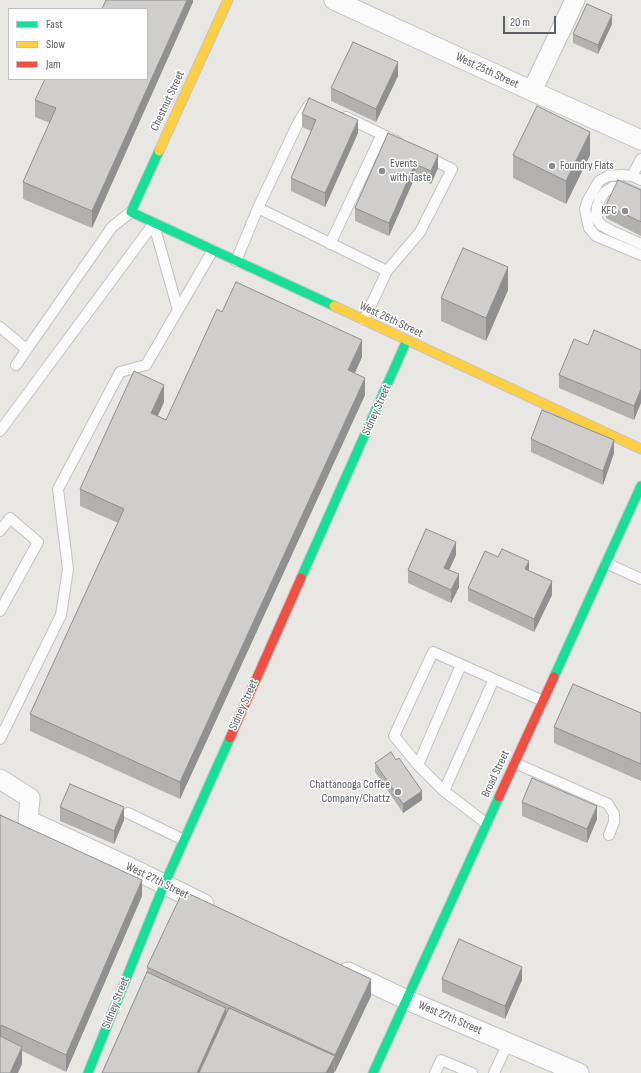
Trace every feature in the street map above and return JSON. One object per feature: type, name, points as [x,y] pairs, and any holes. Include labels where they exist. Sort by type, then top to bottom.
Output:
[{"type":"street","name":"Chestnut Street","points":[[131,212],[228,0]]},
{"type":"street","name":"West 25th Street","points":[[334,0],[641,140]]},
{"type":"street","points":[[532,91],[575,0]]},
{"type":"street","name":"West 26th Street","points":[[131,212],[641,449]]},
{"type":"street","name":"Sidney Street","points":[[88,1073],[164,885],[407,340]]},
{"type":"street","name":"Broad Street","points":[[373,1073],[606,563],[637,507],[641,486]]},
{"type":"street","name":"West 27th Street","points":[[0,779],[30,798],[28,820],[221,912]]},
{"type":"street","name":"West 27th Street","points":[[335,966],[407,1000],[579,1073]]},
{"type":"lane","points":[[236,261],[258,208],[298,123],[312,100],[319,103]]},
{"type":"lane","points":[[340,114],[452,169],[420,232],[387,271],[364,320]]},
{"type":"lane","points":[[330,244],[382,134]]},
{"type":"lane","points":[[641,160],[637,178],[622,175],[608,176],[599,181],[588,200],[585,209],[586,220],[589,228],[596,236],[641,255]]},
{"type":"lane","points":[[641,195],[623,187],[613,187],[605,192],[600,199],[596,215],[601,225],[641,244]]},
{"type":"lane","points":[[258,208],[387,271]]},
{"type":"lane","points":[[16,365],[112,227],[131,212]]},
{"type":"lane","points":[[154,223],[178,310]]},
{"type":"lane","points":[[0,431],[154,223]]},
{"type":"lane","points":[[0,739],[61,615],[68,569],[58,489],[120,372],[146,365],[213,250]]},
{"type":"lane","points":[[0,327],[26,349]]},
{"type":"lane","points":[[0,531],[10,518],[38,542],[0,611]]},
{"type":"lane","points":[[606,563],[641,579]]},
{"type":"lane","points":[[487,824],[444,791],[418,765],[394,736],[433,652],[543,701]]},
{"type":"lane","points":[[418,765],[461,665]]},
{"type":"lane","points":[[444,791],[494,679]]},
{"type":"lane","points":[[515,763],[608,804],[614,814],[614,822],[609,835]]},
{"type":"lane","points":[[128,813],[184,840]]},
{"type":"lane","points":[[494,1073],[508,1043]]},
{"type":"lane","points":[[435,1073],[441,1060],[472,1073]]},
{"type":"building","points":[[106,0],[187,0],[92,211],[23,182],[56,108],[35,100],[45,80],[148,80],[148,8],[102,8]]},
{"type":"building","points":[[587,4],[612,15],[598,45],[573,34]]},
{"type":"building","points":[[353,42],[398,62],[376,109],[331,88]]},
{"type":"building","points":[[309,98],[358,120],[325,193],[291,178],[316,120],[302,114]]},
{"type":"building","points":[[537,106],[590,132],[566,181],[513,155]]},
{"type":"building","points":[[388,133],[438,155],[431,171],[415,164],[389,223],[355,208]]},
{"type":"building","points":[[618,180],[641,190],[641,222],[606,205]]},
{"type":"building","points":[[463,248],[508,267],[486,318],[441,298]]},
{"type":"building","points":[[236,282],[362,340],[348,370],[365,378],[180,782],[30,714],[124,509],[80,489],[134,371],[164,385],[151,413],[166,420],[217,309],[222,312]]},
{"type":"building","points":[[594,330],[641,350],[641,389],[634,406],[559,375],[574,339],[588,345]]},
{"type":"building","points":[[542,410],[614,440],[603,471],[531,439]]},
{"type":"building","points":[[426,529],[456,542],[444,568],[459,574],[451,590],[408,570]]},
{"type":"building","points":[[502,549],[529,561],[525,569],[552,581],[534,619],[468,588],[485,551],[498,557]]},
{"type":"building","points":[[573,684],[641,713],[641,764],[554,727]]},
{"type":"building","points":[[391,752],[396,760],[399,758],[422,791],[403,804],[375,763]]},
{"type":"building","points":[[532,778],[597,806],[587,829],[522,802]]},
{"type":"building","points":[[70,784],[124,807],[114,831],[60,807]]},
{"type":"building","points":[[0,815],[142,880],[66,1055],[1,1025],[0,1027]]},
{"type":"building","points":[[183,891],[371,979],[335,1055],[147,967]]},
{"type":"building","points":[[459,939],[522,967],[505,1006],[442,979]]},
{"type":"building","points":[[147,972],[226,1008],[197,1073],[102,1073]]},
{"type":"building","points":[[229,1008],[335,1056],[326,1073],[199,1073]]},
{"type":"building","points":[[0,1036],[22,1047],[10,1073],[0,1073]]},
{"type":"traffic: fast","points":[[159,151],[131,212],[334,306]]},
{"type":"traffic: fast","points":[[301,578],[407,340]]},
{"type":"traffic: fast","points":[[554,677],[641,486]]},
{"type":"traffic: fast","points":[[88,1073],[164,885],[230,738]]},
{"type":"traffic: fast","points":[[373,1073],[499,797]]},
{"type":"traffic: slow","points":[[159,151],[228,0]]},
{"type":"traffic: slow","points":[[334,306],[641,449]]},
{"type":"traffic: jam","points":[[230,738],[301,578]]},
{"type":"traffic: jam","points":[[499,797],[554,677]]},
{"type":"place","name":"Foundry Flats","points":[[552,166]]},
{"type":"place","name":"Events with Taste","points":[[382,171]]},
{"type":"place","name":"KFC","points":[[625,211]]},
{"type":"place","name":"Chattanooga Coffee Company/Chattz","points":[[398,792]]}]
